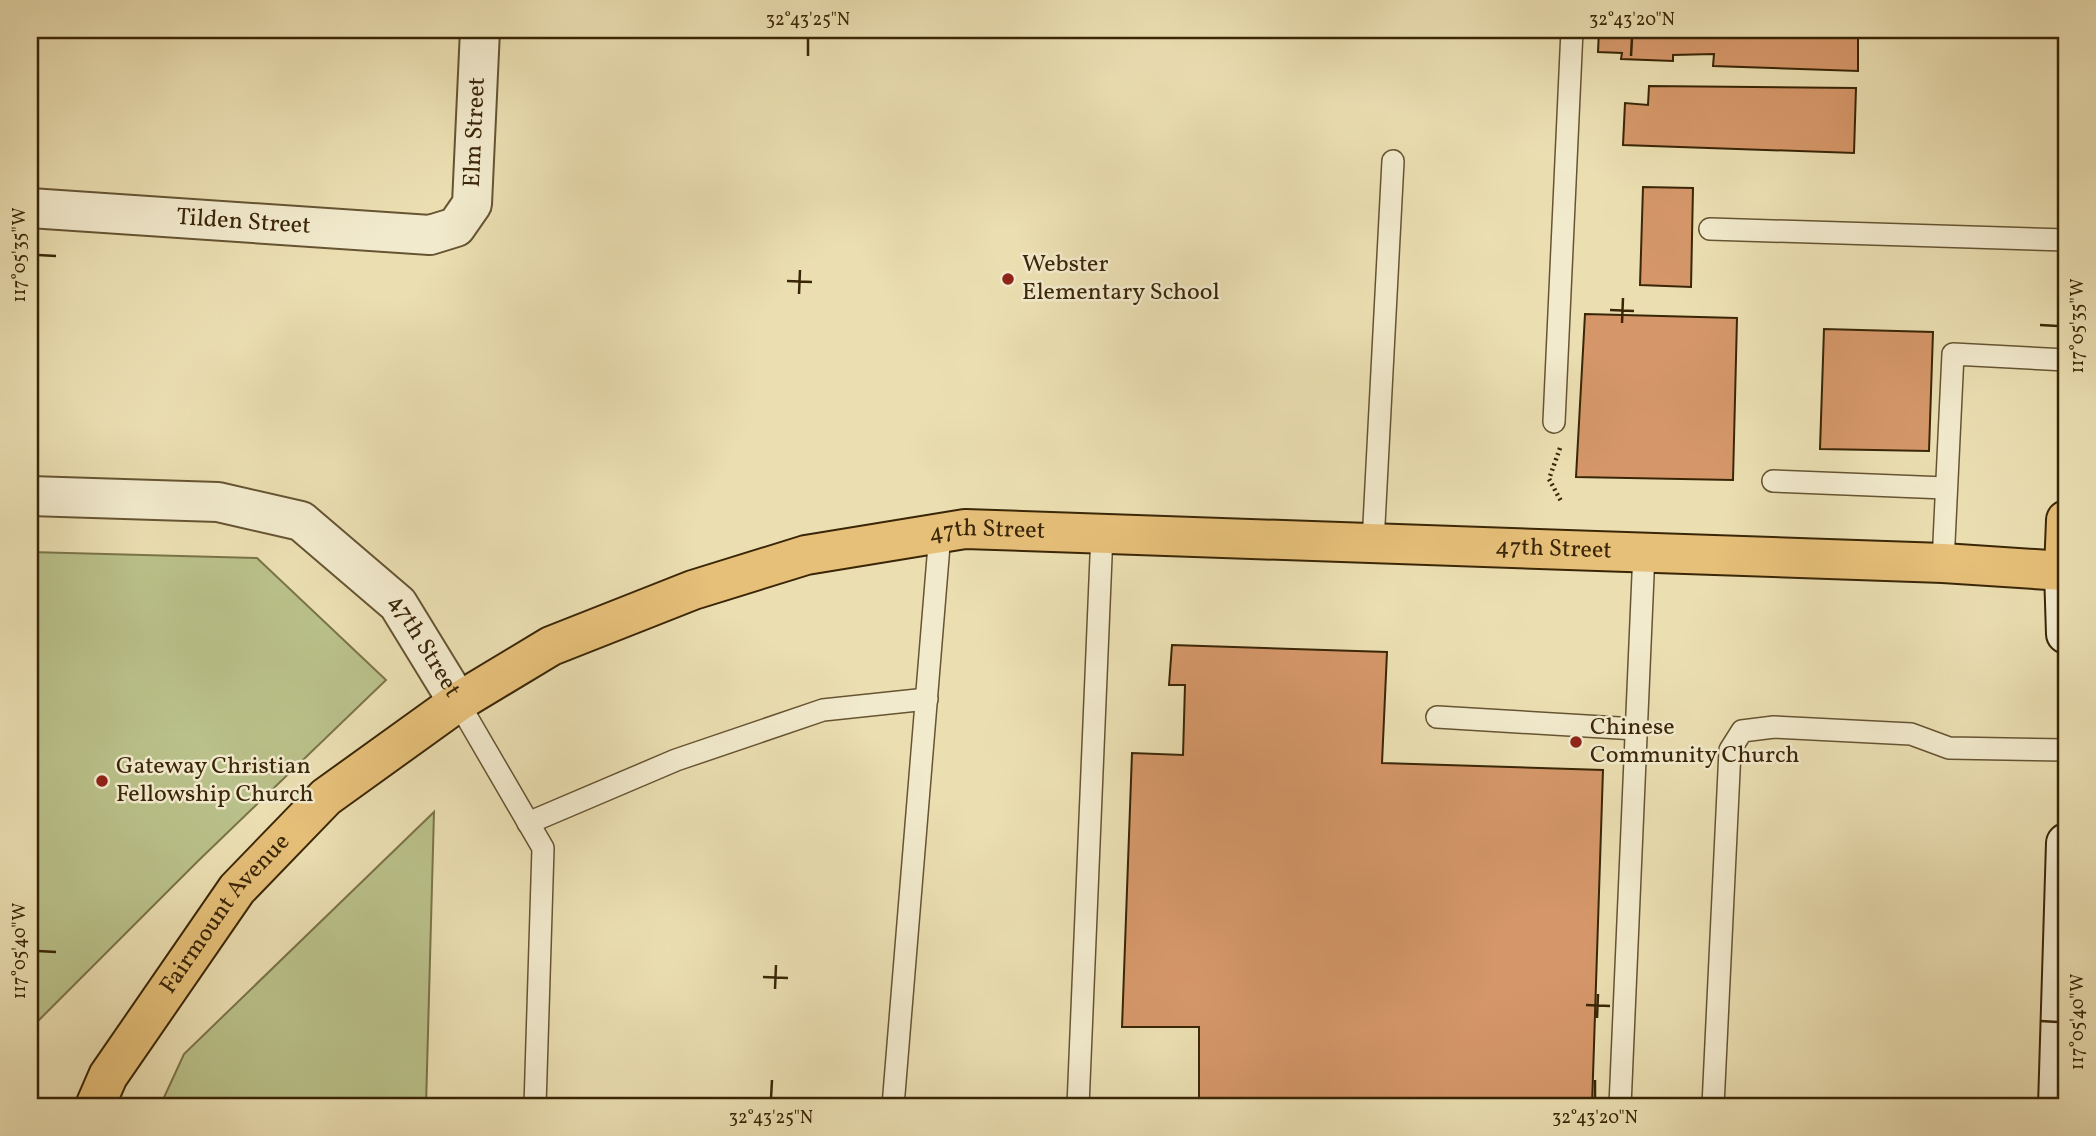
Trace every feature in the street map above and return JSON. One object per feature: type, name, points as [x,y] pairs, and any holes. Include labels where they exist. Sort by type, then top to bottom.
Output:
[{"type":"main road","points":[[2065,571],[2066,520]]},
{"type":"main road","name":"47th Street","points":[[458,702],[551,646],[693,590],[806,555],[965,529],[1943,563],[2065,571]]},
{"type":"main road","name":"Fairmount Avenue","points":[[95,1106],[108,1076],[236,890],[326,797],[458,702]]},
{"type":"street","name":"Elm Street","points":[[456,228],[471,204],[480,30]]},
{"type":"street","name":"Tilden Street","points":[[30,208],[430,235],[456,228]]},
{"type":"street","name":"47th Street","points":[[30,496],[218,502],[301,521],[398,604],[458,702]]},
{"type":"street","points":[[2065,571],[2066,634]]},
{"type":"street","points":[[2058,1106],[2066,843]]},
{"type":"lane","points":[[1554,422],[1572,30]]},
{"type":"lane","points":[[1373,543],[1393,161]]},
{"type":"lane","points":[[1710,229],[2066,240]]},
{"type":"lane","points":[[1943,563],[1953,354],[2066,360]]},
{"type":"lane","points":[[1773,481],[1945,488]]},
{"type":"lane","points":[[893,1106],[940,533]]},
{"type":"lane","points":[[1078,1106],[1102,533]]},
{"type":"lane","points":[[1620,1106],[1644,552]]},
{"type":"lane","points":[[528,823],[676,761],[823,710],[927,699]]},
{"type":"lane","points":[[458,702],[543,848],[535,1106]]},
{"type":"lane","points":[[1437,717],[1636,729]]},
{"type":"lane","points":[[1713,1106],[1730,750],[1742,731],[1774,727],[1911,734],[1949,748],[2066,750]]},
{"type":"path","points":[[1554,422],[1563,441],[1549,479],[1562,503]]},
{"type":"green space","points":[[30,552],[257,558],[386,680],[198,861],[30,1029]]},
{"type":"green space","points":[[434,812],[426,1106],[160,1106],[184,1054]]},
{"type":"building","points":[[1599,30],[1858,30],[1858,71],[1713,66],[1714,54],[1673,55],[1673,61],[1621,59],[1622,53],[1598,52]]},
{"type":"building","points":[[1649,86],[1856,88],[1854,153],[1623,145],[1625,103],[1648,105]]},
{"type":"building","points":[[1643,187],[1693,188],[1691,287],[1640,285]]},
{"type":"building","points":[[1585,314],[1737,318],[1733,480],[1576,477]]},
{"type":"building","points":[[1824,329],[1933,332],[1929,451],[1820,449]]},
{"type":"building","points":[[1172,645],[1387,652],[1382,763],[1603,770],[1592,1106],[1267,1106],[1199,1103],[1199,1027],[1122,1027],[1132,753],[1183,755],[1185,685],[1169,685]]},
{"type":"place","name":"Webster Elementary School","points":[[1008,279]]},
{"type":"place","name":"Chinese Community Church","points":[[1576,742]]},
{"type":"place","name":"Gateway Christian Fellowship Church","points":[[102,781]]}]
